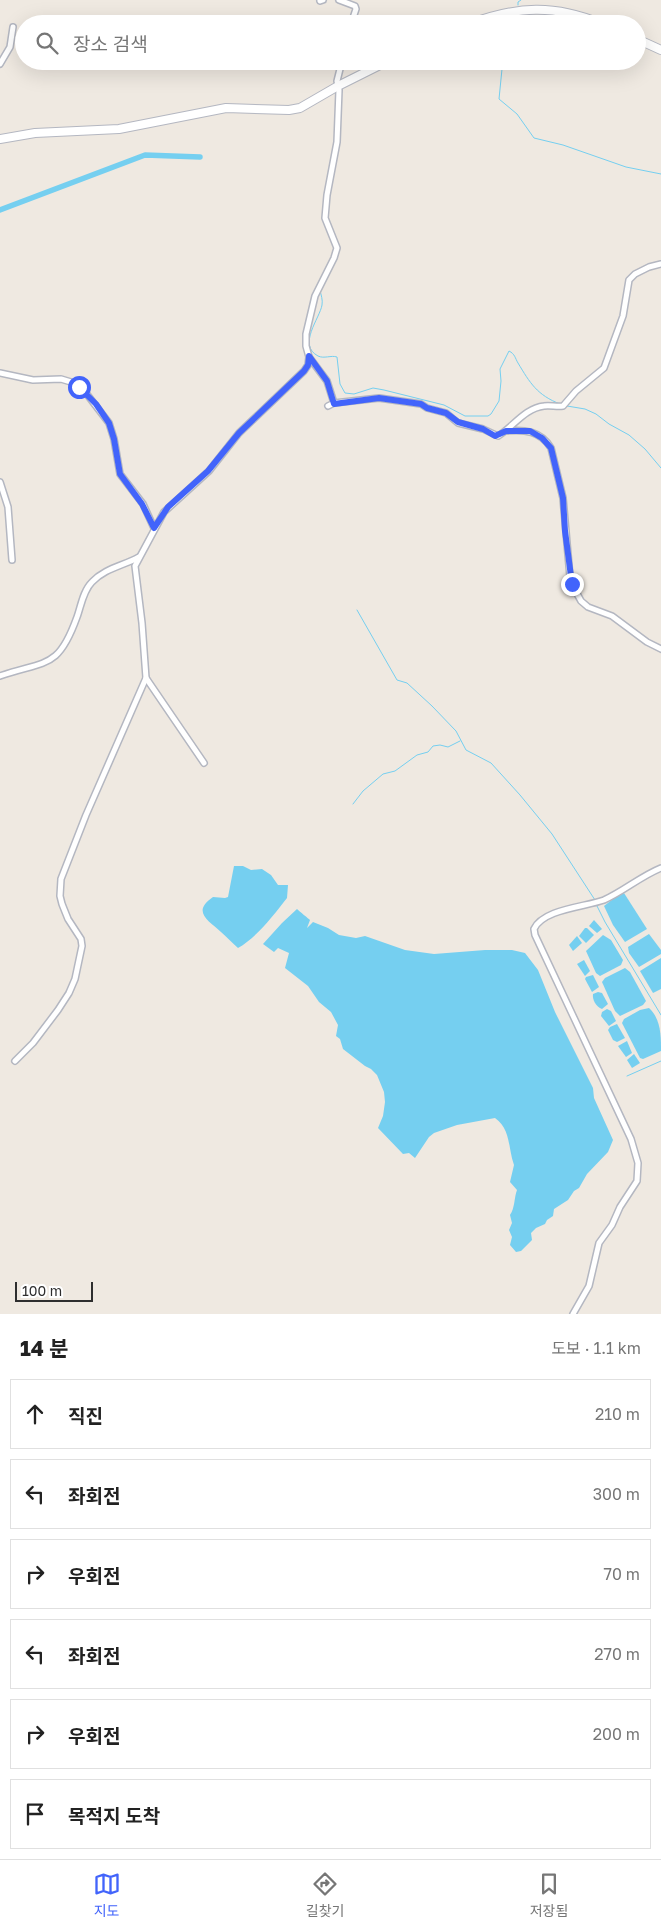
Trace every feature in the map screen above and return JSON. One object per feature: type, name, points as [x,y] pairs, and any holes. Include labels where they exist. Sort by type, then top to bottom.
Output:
[{"type":"street","points":[[338,0],[355,6],[354,15]]},
{"type":"street","points":[[498,15],[534,9],[576,15]]},
{"type":"street","points":[[0,64],[10,47],[13,27]]},
{"type":"street","points":[[646,43],[661,50]]},
{"type":"street","points":[[15,1061],[33,1043],[64,1003],[75,979],[82,946],[81,939],[62,904],[60,896],[61,880],[86,815],[146,678],[135,566],[154,528],[168,507],[208,471],[239,433],[308,365],[309,356],[306,334],[315,296],[337,248],[325,218],[327,195],[338,142],[339,90],[337,81],[340,70]]},
{"type":"street","points":[[0,139],[35,134],[119,129],[226,108],[296,109],[305,106],[338,86],[370,70]]},
{"type":"street","points":[[309,356],[327,381],[331,405],[379,398],[421,404],[427,408],[440,411],[458,422],[483,429],[495,436],[506,431],[516,421],[536,408],[542,406],[564,406],[576,391],[602,370],[623,316],[629,280],[635,274],[649,267],[661,264]]},
{"type":"street","points":[[0,373],[33,380],[61,379],[71,382],[86,393],[109,423],[114,439],[120,474],[142,504],[154,528]]},
{"type":"street","points":[[506,431],[524,430],[536,433],[548,442],[551,448],[563,498],[565,531],[570,558],[570,577],[582,601],[588,608],[615,618],[646,642],[661,649]]},
{"type":"street","points":[[0,482],[8,507],[12,560]]},
{"type":"street","points":[[0,676],[42,664],[55,657],[68,638],[90,584],[114,567],[139,557]]},
{"type":"street","points":[[146,678],[204,763]]},
{"type":"street","points":[[574,1314],[589,1286],[599,1243],[612,1225],[620,1207],[637,1181],[638,1163],[631,1139],[535,936],[534,929],[539,923],[554,913],[606,898],[661,868]]},
{"type":"water","points":[[234,866],[243,866],[251,870],[262,869],[271,875],[278,885],[288,885],[287,898],[276,912],[258,932],[238,948],[207,920],[203,912],[203,907],[213,897],[228,897]]},
{"type":"water","points":[[624,893],[647,929],[625,942],[613,925],[604,906]]},
{"type":"water","points":[[297,909],[310,920],[307,928],[313,922],[339,935],[356,938],[365,936],[405,950],[434,954],[512,950],[525,953],[538,970],[555,1012],[593,1088],[594,1098],[613,1140],[608,1152],[587,1174],[579,1188],[574,1191],[568,1200],[554,1209],[553,1216],[545,1224],[536,1228],[531,1233],[532,1240],[521,1251],[516,1252],[510,1245],[512,1237],[509,1230],[512,1223],[510,1215],[517,1190],[510,1182],[514,1165],[504,1128],[495,1118],[457,1125],[434,1133],[429,1137],[415,1158],[409,1153],[403,1154],[378,1128],[383,1116],[385,1102],[384,1092],[377,1075],[343,1049],[340,1039],[336,1036],[338,1025],[331,1012],[319,1002],[308,986],[285,968],[289,953],[278,948],[274,952],[263,944]]},
{"type":"water","points":[[594,920],[602,929],[597,933],[589,926]]},
{"type":"water","points":[[585,928],[594,935],[586,943],[579,936]]},
{"type":"water","points":[[649,934],[661,950],[661,954],[639,967],[629,953],[628,947]]},
{"type":"water","points":[[603,935],[611,940],[623,960],[621,965],[600,976],[596,973],[586,951]]},
{"type":"water","points":[[577,936],[582,943],[573,951],[569,945]]},
{"type":"water","points":[[661,958],[661,989],[653,993],[640,971]]},
{"type":"water","points":[[584,960],[590,971],[585,976],[577,964]]},
{"type":"water","points":[[625,968],[630,972],[646,1001],[643,1005],[620,1016],[615,1011],[602,982],[605,978]]},
{"type":"water","points":[[593,975],[599,987],[592,992],[585,979]]},
{"type":"water","points":[[602,993],[608,1004],[602,1009],[596,1005],[593,998],[593,994]]},
{"type":"water","points":[[649,1008],[658,1022],[661,1051],[643,1059],[640,1058],[622,1023],[624,1019],[640,1010]]},
{"type":"water","points":[[607,1009],[611,1011],[616,1021],[609,1026],[601,1016],[602,1012]]},
{"type":"water","points":[[617,1024],[625,1038],[617,1042],[613,1040],[608,1030]]},
{"type":"water","points":[[627,1041],[632,1053],[626,1057],[618,1046]]},
{"type":"water","points":[[634,1054],[640,1063],[632,1068],[627,1060]]},
{"type":"waterway","points":[[518,5],[518,2],[521,0]]},
{"type":"waterway","points":[[502,70],[499,99],[517,114],[534,138],[563,145],[626,167],[661,174]]},
{"type":"waterway","points":[[0,210],[145,155],[200,157]]},
{"type":"waterway","points":[[320,290],[322,305],[311,331],[309,345],[318,356],[337,357],[340,384],[345,393],[354,394],[373,388],[444,405],[465,416],[488,416],[499,401],[500,369],[509,351],[514,355],[526,377],[535,388],[545,397],[560,404]]},
{"type":"waterway","points":[[567,406],[585,409],[596,414],[629,435],[645,449],[661,468]]},
{"type":"waterway","points":[[357,610],[397,680],[407,683],[432,706],[456,731],[466,750],[491,763],[520,795],[552,834],[595,900]]},
{"type":"waterway","points":[[353,804],[363,791],[383,774],[395,771],[417,755],[428,752],[433,746],[448,747],[460,741]]},
{"type":"waterway","points":[[596,904],[661,1015]]},
{"type":"waterway","points":[[627,1076],[661,1061]]},
{"type":"route","points":[[79,387],[96,404],[109,423],[116,445],[120,474],[148,513],[154,528],[160,516],[168,507],[208,471],[239,433],[304,371],[308,365],[309,356],[327,381],[334,404],[379,398],[390,399],[421,404],[427,408],[446,413],[462,424],[483,429],[495,436],[512,430],[536,433],[548,442],[555,460],[563,498],[572,584]]}]
